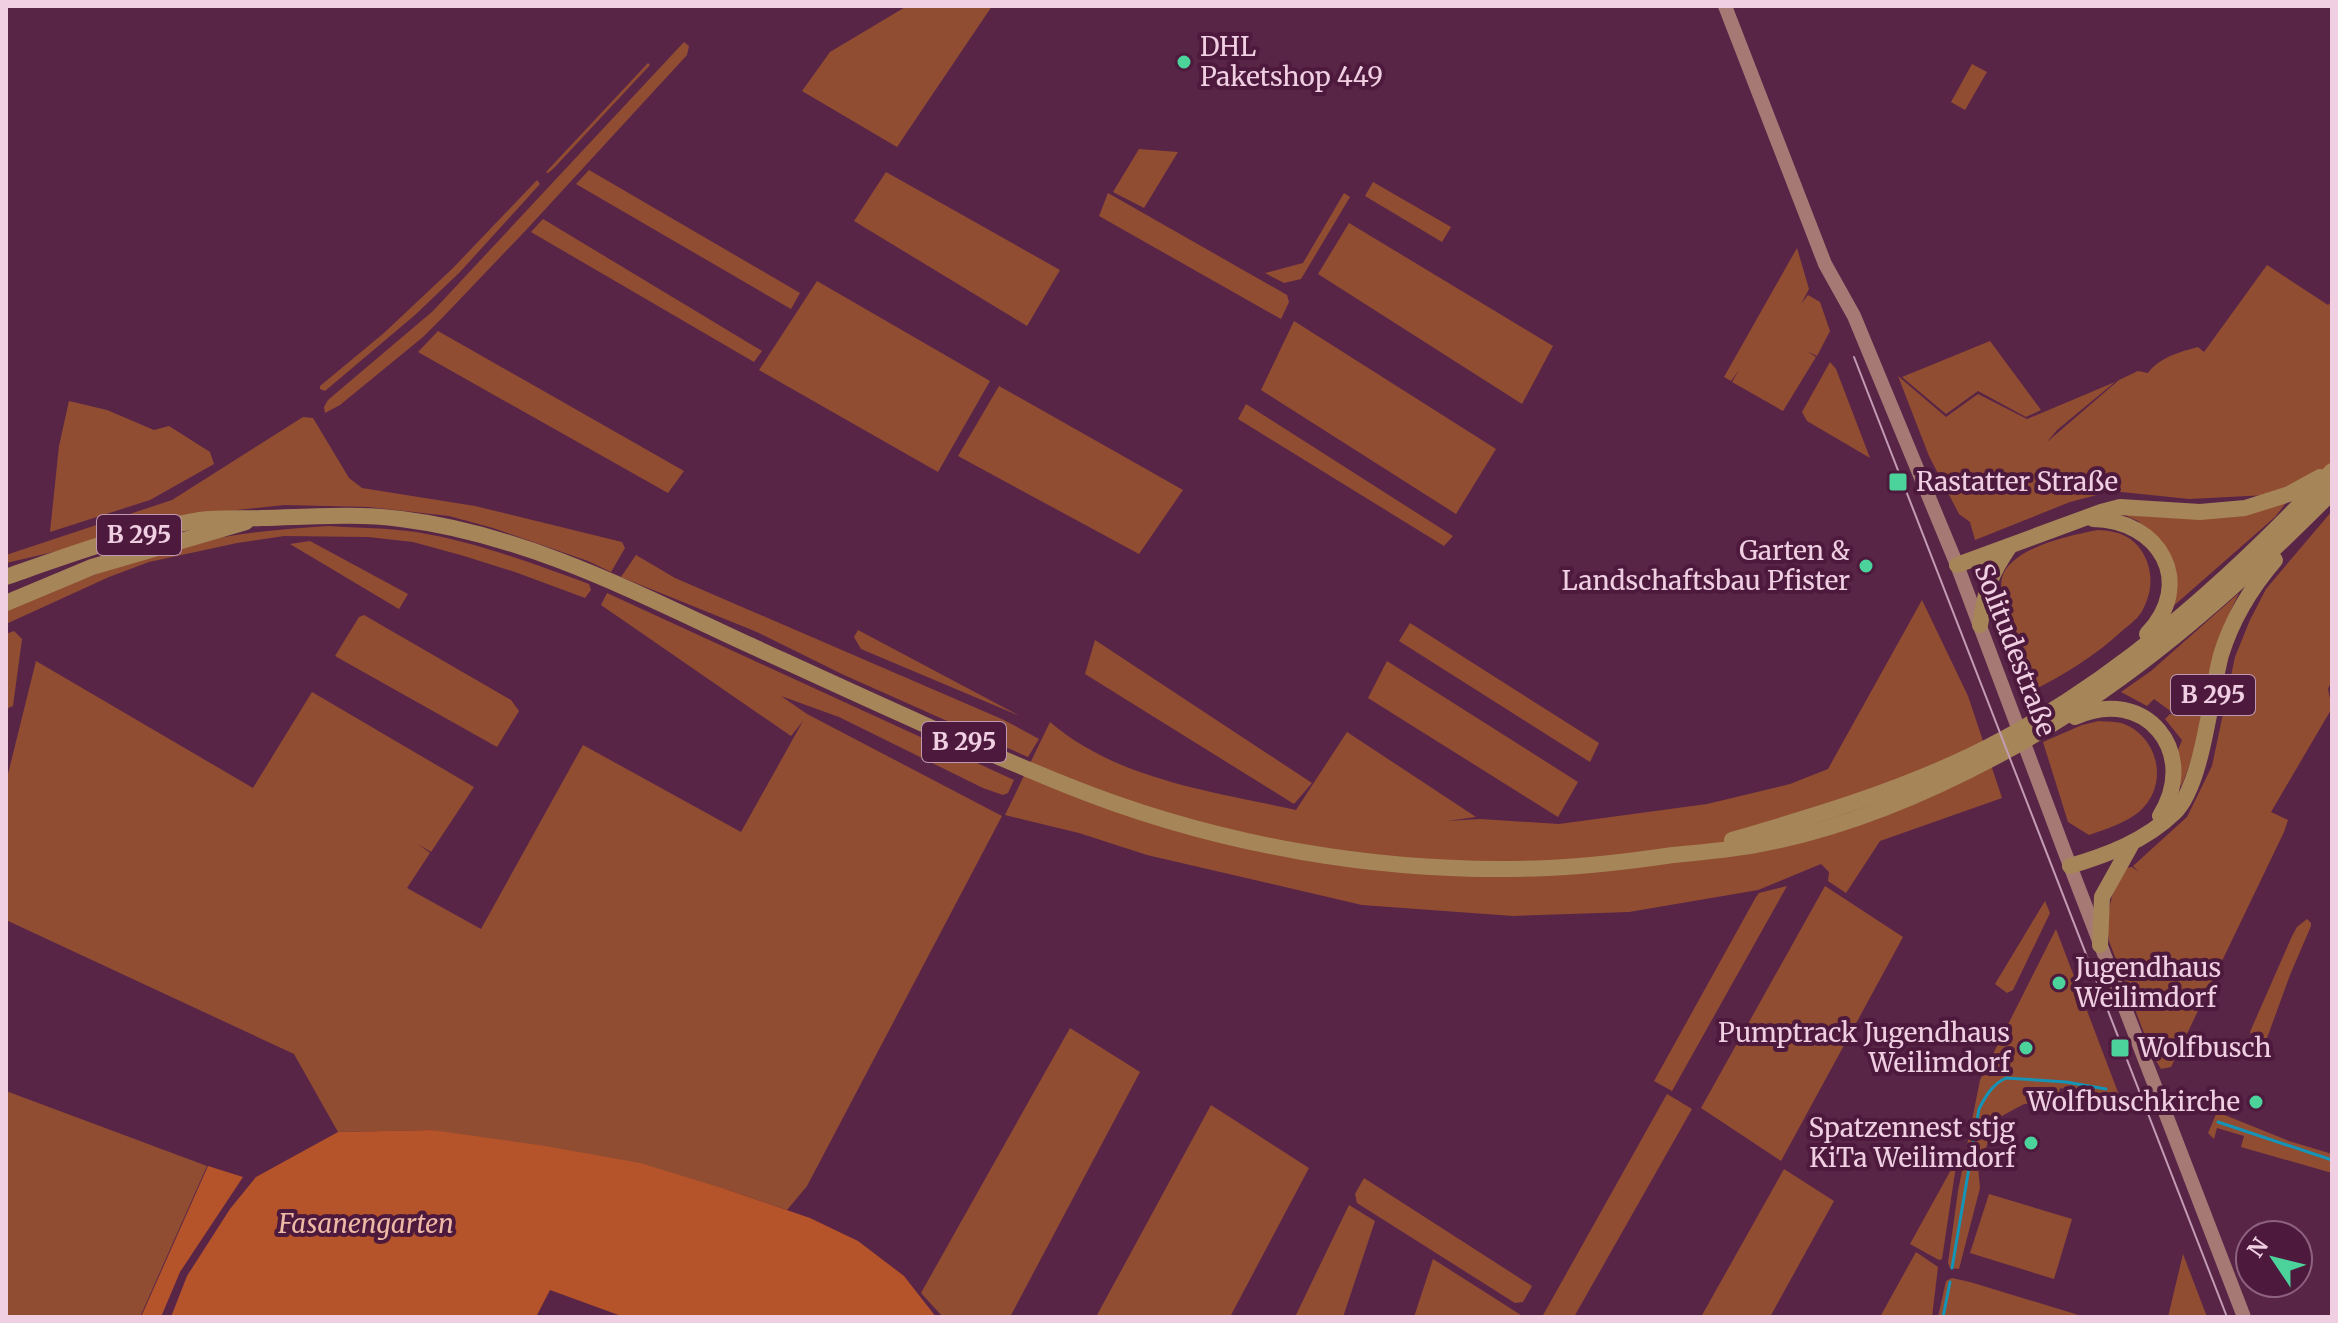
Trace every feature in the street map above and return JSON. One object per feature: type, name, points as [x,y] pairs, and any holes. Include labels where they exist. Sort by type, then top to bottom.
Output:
[{"type":"main road","name":"Solitudestraße","points":[[1725,6],[1825,264],[1854,316],[1957,565],[2244,1317]]},
{"type":"main road","name":"B 295","points":[[1957,565],[2120,507],[2200,512],[2245,508],[2289,494],[2332,471]]},
{"type":"main road","name":"B 295","points":[[1685,854],[1834,811],[1932,773],[2033,721],[2140,649],[2200,599],[2276,531],[2332,471]]},
{"type":"main road","name":"B 295","points":[[6,577],[162,528],[227,517],[255,519],[359,515],[471,531],[526,547],[580,568],[895,711],[1073,788],[1140,811],[1244,839],[1346,858],[1438,867],[1561,867],[1761,844],[1838,824],[1970,769],[2056,722],[2127,675],[2173,639],[2288,537],[2332,492]]},
{"type":"main road","name":"B 295","points":[[6,603],[92,567],[255,519]]},
{"type":"main road","name":"B 295","points":[[2084,519],[2108,519],[2134,526],[2157,546],[2163,556],[2168,570],[2168,598],[2164,612],[2140,649]]},
{"type":"main road","name":"B 295","points":[[2070,866],[2131,843],[2176,812],[2199,756],[2219,664],[2231,629],[2254,585],[2278,556],[2288,537]]},
{"type":"main road","points":[[1980,625],[1988,581],[2011,545]]},
{"type":"main road","name":"B 295","points":[[2056,722],[2110,708],[2133,713],[2155,726],[2173,755],[2174,782],[2169,801],[2150,831]]},
{"type":"main road","name":"B 295","points":[[2100,945],[2102,897],[2131,843]]},
{"type":"shaded area","points":[[907,6],[992,6],[897,147],[802,91],[830,52]]},
{"type":"shaded area","points":[[684,42],[689,46],[687,55],[444,316],[340,405],[325,413],[328,400],[433,311]]},
{"type":"shaded area","points":[[648,63],[650,65],[553,169],[546,172]]},
{"type":"shaded area","points":[[1972,64],[1987,72],[1965,110],[1951,102]]},
{"type":"shaded area","points":[[1139,149],[1178,152],[1144,208],[1113,192]]},
{"type":"shaded area","points":[[589,170],[800,293],[791,309],[576,184]]},
{"type":"shaded area","points":[[886,172],[1060,270],[1027,326],[854,221]]},
{"type":"shaded area","points":[[537,180],[540,184],[460,272],[415,315],[325,391],[320,389],[453,268]]},
{"type":"shaded area","points":[[1373,182],[1451,227],[1442,242],[1365,196]]},
{"type":"shaded area","points":[[1108,193],[1287,295],[1289,302],[1281,319],[1099,216]]},
{"type":"shaded area","points":[[1344,193],[1350,197],[1301,279],[1284,283],[1265,273],[1303,263]]},
{"type":"shaded area","points":[[543,219],[762,351],[754,362],[531,232]]},
{"type":"shaded area","points":[[1349,223],[1553,346],[1522,404],[1318,274]]},
{"type":"shaded area","points":[[1797,248],[1809,289],[1801,304],[1808,295],[1820,302],[1830,331],[1817,356],[1807,351],[1816,357],[1783,411],[1732,382],[1739,370],[1731,381],[1724,377]]},
{"type":"shaded area","points":[[2267,265],[2328,305],[2332,301],[2332,471],[2289,494],[2189,499],[2112,491],[2070,502],[1975,540],[1970,522],[1959,514],[1929,456],[1898,376],[1946,417],[1978,394],[2027,419],[2115,382],[2047,442],[2119,380],[2138,371],[2148,373],[2164,360],[2184,351],[2198,347],[2204,352]]},
{"type":"shaded area","points":[[817,281],[990,381],[938,472],[759,370]]},
{"type":"shaded area","points":[[1294,321],[1496,449],[1456,514],[1261,390]]},
{"type":"shaded area","points":[[438,331],[684,471],[668,493],[418,352]]},
{"type":"shaded area","points":[[1990,341],[2041,410],[2026,417],[1978,391],[1946,414],[1902,377]]},
{"type":"shaded area","points":[[1830,362],[1836,369],[1870,458],[1807,421],[1802,412]]},
{"type":"shaded area","points":[[999,386],[1183,490],[1139,554],[958,456]]},
{"type":"shaded area","points":[[69,401],[107,410],[154,430],[169,426],[210,452],[214,464],[150,500],[50,532],[59,446]]},
{"type":"shaded area","points":[[1246,404],[1453,536],[1444,546],[1238,419]]},
{"type":"shaded area","points":[[303,417],[313,418],[349,478],[362,488],[475,506],[622,542],[625,548],[611,572],[493,528],[449,516],[369,507],[284,505],[189,515],[6,563],[6,555],[172,500]]},
{"type":"shaded area","points":[[2289,499],[2275,517],[2170,609],[2157,537],[2138,521],[2120,513]]},
{"type":"shaded area","points":[[2332,511],[2332,680],[2328,689],[2332,708],[2271,812],[2288,820],[2284,832],[2171,1067],[2161,1069],[2152,1054],[2109,941],[2108,913],[2115,886],[2121,869],[2132,867],[2139,872],[2133,866],[2187,817],[2212,766],[2235,657],[2250,620],[2266,589]]},
{"type":"shaded area","points":[[329,526],[405,531],[460,541],[589,584],[591,590],[585,598],[515,572],[413,542],[368,537],[284,536],[149,562],[6,624],[6,610],[14,606],[167,550],[241,534]]},
{"type":"shaded area","points":[[2098,530],[2125,536],[2144,555],[2150,577],[2145,606],[2135,620],[2101,648],[2067,672],[2030,692],[2005,613],[2001,583],[2004,572],[2021,555],[2033,549]]},
{"type":"shaded area","points":[[310,541],[408,594],[399,609],[290,544]]},
{"type":"shaded area","points":[[636,555],[675,578],[1004,720],[1039,739],[1028,757],[844,675],[757,632],[621,577]]},
{"type":"shaded area","points":[[607,593],[1014,780],[1008,793],[1003,795],[983,788],[839,717],[781,696],[807,714],[1002,816],[807,1186],[787,1210],[728,1190],[432,1130],[338,1132],[294,1054],[6,920],[6,782],[36,661],[253,788],[312,692],[474,787],[431,852],[418,844],[430,853],[407,888],[481,929],[583,745],[741,832],[803,721],[791,736],[601,605]]},
{"type":"shaded area","points":[[2239,593],[2220,640],[2197,739],[2181,787],[2178,750],[2182,740],[2165,719],[2170,714],[2176,715],[2154,699],[2147,706],[2121,692],[2151,671]]},
{"type":"shaded area","points":[[1922,600],[1968,696],[2002,798],[1880,841],[1846,893],[1828,881],[1829,872],[1821,864],[1758,890],[1629,912],[1513,916],[1362,905],[1147,855],[1079,833],[1005,815],[1050,722],[1105,758],[1135,770],[1199,789],[1296,810],[1347,732],[1476,817],[1447,821],[1480,819],[1559,824],[1707,804],[1790,784],[1828,769]]},
{"type":"shaded area","points":[[364,615],[511,700],[519,711],[497,747],[335,656],[359,617]]},
{"type":"shaded area","points":[[1410,623],[1599,743],[1590,762],[1399,641]]},
{"type":"shaded area","points":[[858,630],[1020,716],[861,649],[854,637]]},
{"type":"shaded area","points":[[14,631],[22,639],[13,706],[6,709],[6,634]]},
{"type":"shaded area","points":[[1095,640],[1312,783],[1294,804],[1085,674]]},
{"type":"shaded area","points":[[1387,661],[1578,782],[1558,817],[1368,698]]},
{"type":"shaded area","points":[[2099,721],[2121,723],[2136,731],[2152,751],[2157,776],[2155,788],[2140,811],[2089,835],[2068,822],[2043,742]]},
{"type":"shaded area","points":[[1787,886],[1672,1091],[1654,1081],[1756,897],[1759,893]]},
{"type":"shaded area","points":[[1825,886],[1903,937],[1781,1161],[1701,1108]]},
{"type":"shaded area","points":[[2045,901],[2050,913],[2013,990],[2007,993],[1995,984]]},
{"type":"shaded area","points":[[2307,919],[2311,926],[2267,1038],[2259,1042],[2254,1040],[2250,1032],[2292,936]]},
{"type":"shaded area","points":[[2056,929],[2119,1095],[2060,1088],[2057,1102],[2024,1104],[1998,1118],[1978,1167],[1980,1188],[1959,1269],[1950,1268],[1948,1263],[1958,1191],[1980,1080]]},
{"type":"shaded area","points":[[1070,1028],[1140,1072],[1010,1317],[943,1317],[921,1293]]},
{"type":"shaded area","points":[[6,1091],[207,1166],[140,1317],[6,1317]]},
{"type":"shaded area","points":[[1667,1094],[1692,1109],[1574,1317],[1542,1317]]},
{"type":"shaded area","points":[[1211,1105],[1309,1168],[1230,1317],[1096,1317]]},
{"type":"shaded area","points":[[2217,1112],[2289,1141],[2332,1154],[2332,1173],[2241,1147],[2244,1136],[2217,1128],[2214,1139],[2208,1133]]},
{"type":"shaded area","points":[[1957,1159],[1942,1259],[1939,1260],[1910,1244]]},
{"type":"shaded area","points":[[1784,1169],[1834,1201],[1770,1317],[1701,1317]]},
{"type":"shaded area","points":[[1364,1178],[1532,1286],[1523,1302],[1515,1303],[1357,1203],[1355,1194]]},
{"type":"shaded area","points":[[1989,1194],[2072,1219],[2054,1279],[1970,1253]]},
{"type":"shaded area","points":[[1349,1205],[1375,1221],[1343,1317],[1295,1317]]},
{"type":"shaded area","points":[[1916,1252],[1938,1267],[1932,1317],[1880,1317]]},
{"type":"shaded area","points":[[2183,1254],[2207,1317],[2168,1317]]},
{"type":"shaded area","points":[[1433,1259],[1524,1317],[1414,1317]]},
{"type":"shaded area","points":[[1952,1278],[2085,1317],[1938,1317],[1946,1281]]},
{"type":"green space","name":"Fasanengarten","points":[[432,1130],[640,1163],[810,1218],[858,1241],[904,1276],[936,1317],[624,1317],[550,1290],[536,1317],[171,1317],[187,1276],[230,1209],[256,1177],[338,1132]]},
{"type":"green space","points":[[208,1166],[243,1177],[180,1272],[161,1317],[141,1317]]},
{"type":"waterway","points":[[1952,1268],[1979,1109],[1990,1090],[2006,1078],[2066,1082],[2106,1089]]},
{"type":"waterway","points":[[2218,1122],[2332,1160]]},
{"type":"waterway","points":[[1943,1317],[1950,1282]]},
{"type":"tram line","points":[[1854,357],[2227,1317]]},
{"type":"place","name":"DHL Paketshop 449","points":[[1184,62]]},
{"type":"place","name":"Rastatter Straße","points":[[1898,482]]},
{"type":"place","name":"Garten & Landschaftsbau Pfister","points":[[1866,566]]},
{"type":"place","name":"Jugendhaus Weilimdorf","points":[[2059,983]]},
{"type":"place","name":"Pumptrack Jugendhaus Weilimdorf","points":[[2026,1048]]},
{"type":"place","name":"Wolfbusch","points":[[2120,1048]]},
{"type":"place","name":"Wolfbuschkirche","points":[[2256,1102]]},
{"type":"place","name":"Spatzennest stjg KiTa Weilimdorf","points":[[2031,1143]]}]
